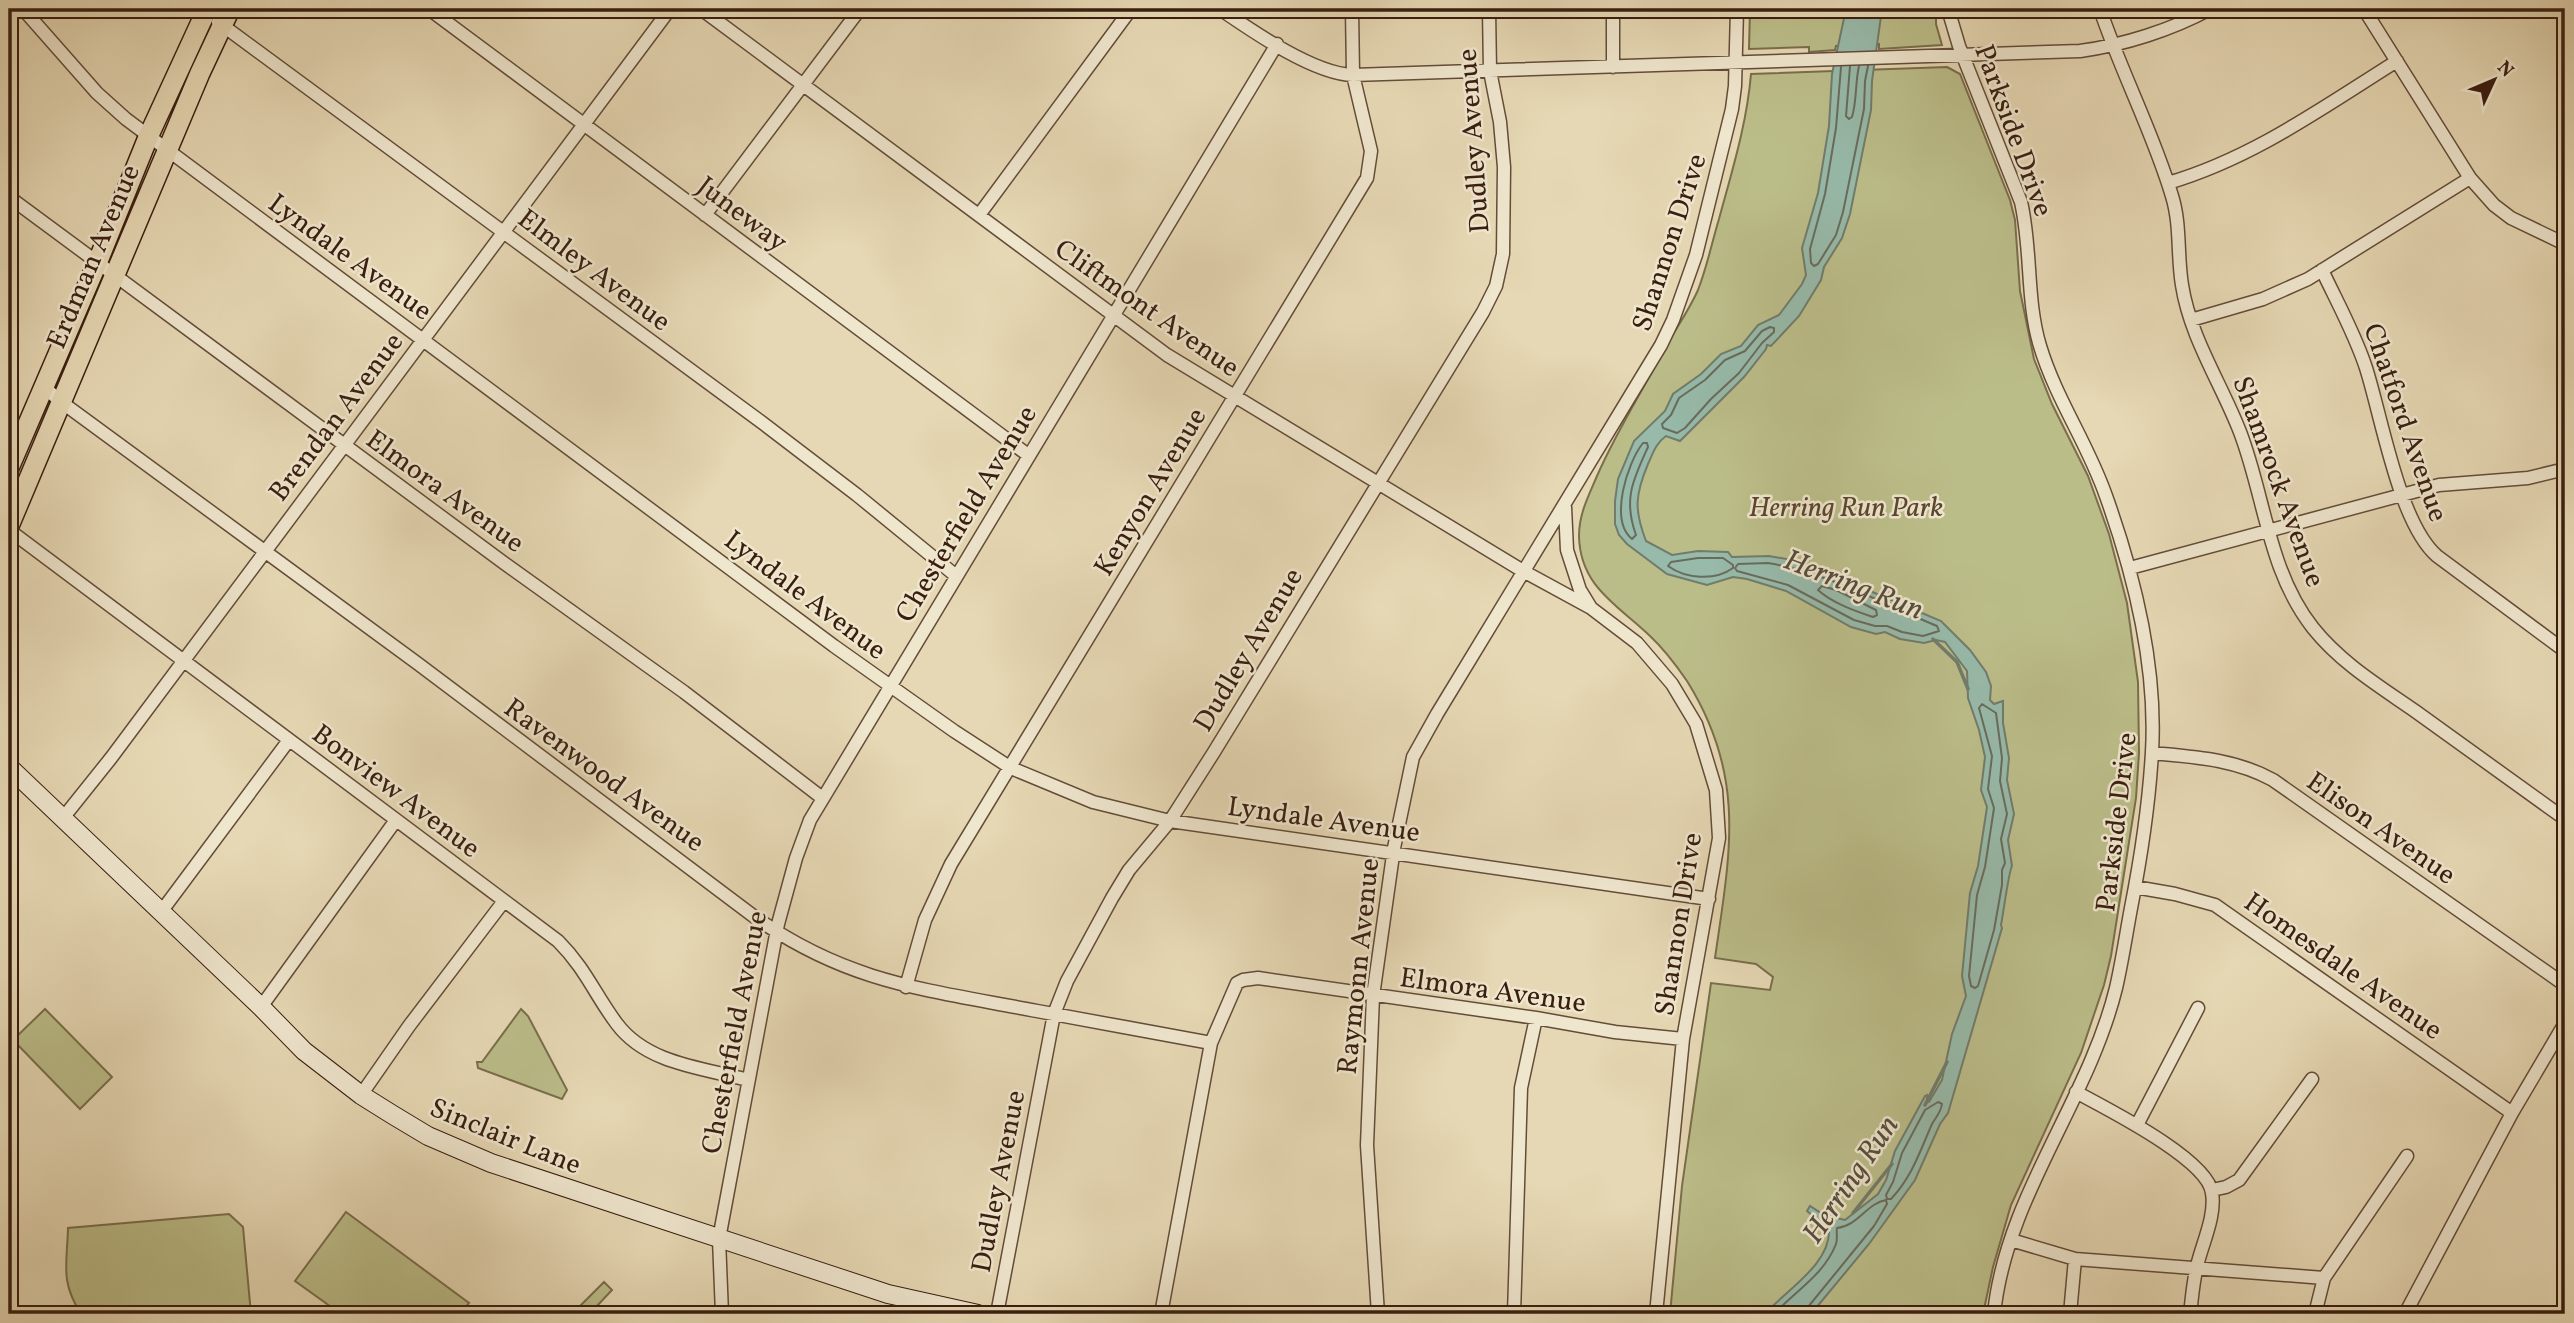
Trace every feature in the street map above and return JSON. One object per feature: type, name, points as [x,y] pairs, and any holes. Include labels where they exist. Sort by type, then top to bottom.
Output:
[{"type":"main road","name":"Erdman Avenue","points":[[9,468],[204,10]]},
{"type":"main road","name":"Erdman Avenue","points":[[9,528],[60,401],[227,17]]},
{"type":"main road","name":"Sinclair Lane","points":[[9,767],[304,1051],[361,1095],[428,1136],[491,1163],[888,1294],[978,1314]]},
{"type":"street","name":"Lyndale Avenue","points":[[23,9],[97,93],[168,150],[889,685],[1011,768],[1077,797],[1170,821],[1709,899]]},
{"type":"street","name":"Juneway","points":[[429,9],[1028,455]]},
{"type":"street","name":"Brendan Avenue","points":[[63,818],[111,758],[670,9]]},
{"type":"street","name":"Cliftmont Avenue","points":[[701,9],[1167,355],[1523,571],[1591,608]]},
{"type":"street","points":[[705,215],[860,9]]},
{"type":"street","points":[[979,215],[1131,9]]},
{"type":"street","points":[[1220,9],[1327,71],[1353,75],[2080,51],[2113,45],[2181,24],[2210,9]]},
{"type":"street","name":"Kenyon Avenue","points":[[906,987],[925,920],[944,877],[1011,768],[1045,706],[1367,178],[1370,141],[1353,75],[1352,9]]},
{"type":"street","name":"Dudley Avenue","points":[[997,1314],[1054,1014],[1067,981],[1129,870],[1170,821],[1492,298],[1503,254],[1504,167],[1500,122],[1490,71],[1489,9]]},
{"type":"street","points":[[1612,9],[1613,67]]},
{"type":"street","name":"Shannon Drive","points":[[1523,571],[1565,507],[1674,320],[1696,255],[1727,133],[1735,86],[1737,9]]},
{"type":"street","name":"Parkside Drive","points":[[1948,9],[1963,56],[2021,202],[2027,235],[2033,311],[2040,346],[2098,474],[2130,568],[2144,632],[2152,753],[2148,802],[2135,887],[2113,999],[2098,1043],[2043,1157],[2011,1240],[1995,1300],[1994,1314]]},
{"type":"street","name":"Shamrock Avenue","points":[[2100,9],[2176,208],[2182,284],[2191,320],[2241,434],[2267,532],[2290,590],[2305,617],[2341,658],[2565,819]]},
{"type":"street","points":[[2364,9],[2470,178],[2494,205],[2511,218],[2565,244]]},
{"type":"street","name":"Elmley Avenue","points":[[204,10],[227,17],[637,333],[804,454],[955,575]]},
{"type":"street","name":"Chesterfield Avenue","points":[[722,1314],[719,1239],[776,932],[796,858],[810,820],[821,797],[1277,44]]},
{"type":"street","points":[[2168,183],[2199,174],[2257,149],[2397,61]]},
{"type":"street","points":[[2191,320],[2263,299],[2308,279],[2470,178]]},
{"type":"street","name":"Elmora Avenue","points":[[9,197],[504,563],[641,660],[821,797]]},
{"type":"street","name":"Chatford Avenue","points":[[2322,270],[2359,349],[2402,495],[2419,537],[2430,550],[2565,651]]},
{"type":"street","name":"Ravenwood Avenue","points":[[43,386],[776,932],[804,949],[841,966],[906,987],[1211,1043]]},
{"type":"street","points":[[2130,568],[2439,485],[2528,478],[2565,469]]},
{"type":"street","name":"Shannon Drive","points":[[1565,507],[1564,534],[1568,558],[1576,580],[1591,608],[1651,657],[1672,684],[1696,723],[1716,790],[1719,823],[1709,899],[1683,1039],[1656,1314]]},
{"type":"street","name":"Bonview Avenue","points":[[9,528],[558,941],[574,957],[617,1025],[639,1046],[682,1064],[748,1080]]},
{"type":"street","name":"Raymonn Avenue","points":[[1378,1314],[1367,1145],[1373,996],[1393,853],[1413,757],[1523,571]]},
{"type":"street","points":[[161,912],[289,740]]},
{"type":"street","name":"Elison Avenue","points":[[2152,753],[2230,762],[2273,780],[2565,985]]},
{"type":"street","points":[[261,1007],[396,820]]},
{"type":"street","name":"Homesdale Avenue","points":[[2135,887],[2207,902],[2221,909],[2512,1113]]},
{"type":"street","points":[[361,1095],[409,1026],[504,901]]},
{"type":"street","name":"Elmora Avenue","points":[[1211,1043],[1233,989],[1243,979],[1258,978],[1615,1032],[1683,1039]]},
{"type":"street","points":[[2137,1125],[2198,1008]]},
{"type":"street","points":[[1514,1314],[1521,1088],[1536,1018]]},
{"type":"street","points":[[2405,1314],[2512,1113],[2565,1023]]},
{"type":"street","points":[[1161,1314],[1211,1043]]},
{"type":"street","points":[[2212,1190],[2239,1180],[2312,1079]]},
{"type":"street","points":[[2076,1092],[2137,1125],[2179,1154],[2206,1180],[2212,1190],[2212,1208],[2196,1269],[2190,1314]]},
{"type":"street","points":[[2315,1314],[2324,1278],[2407,1156]]},
{"type":"street","points":[[2011,1240],[2075,1259],[2324,1278]]},
{"type":"street","points":[[2070,1314],[2075,1259]]},
{"type":"green space","points":[[1750,9],[1936,9],[1936,24],[1942,45],[1879,49],[1879,44],[1836,46],[1835,50],[1809,52],[1809,47],[1749,49]]},
{"type":"green space","name":"Herring Run Park","points":[[1947,67],[1960,74],[2010,200],[2015,220],[2020,291],[2034,359],[2052,404],[2088,476],[2109,534],[2127,603],[2138,682],[2139,753],[2136,798],[2111,956],[2081,1053],[2011,1205],[1983,1314],[1670,1314],[1682,1186],[1711,983],[1770,990],[1773,977],[1756,964],[1715,958],[1729,850],[1726,783],[1719,750],[1706,716],[1679,669],[1655,641],[1593,582],[1581,554],[1581,520],[1590,491],[1614,440],[1698,290],[1738,147],[1751,74]]},
{"type":"green space","points":[[45,1009],[112,1077],[80,1109],[13,1040]]},
{"type":"green space","points":[[521,1009],[528,1016],[567,1090],[562,1099],[478,1068],[477,1062],[482,1062]]},
{"type":"green space","points":[[346,1212],[469,1303],[460,1314],[341,1314],[295,1281]]},
{"type":"green space","points":[[229,1214],[243,1227],[251,1314],[81,1314],[67,1282],[68,1228]]},
{"type":"green space","points":[[604,1282],[612,1290],[595,1308],[607,1307],[632,1314],[572,1314]]},
{"type":"water","name":"Herring Run","points":[[1846,9],[1882,9],[1872,81],[1871,110],[1850,214],[1842,238],[1799,316],[1771,346],[1767,345],[1744,377],[1680,441],[1666,436],[1657,445],[1638,494],[1639,520],[1646,541],[1672,555],[1698,551],[1728,552],[1732,557],[1769,556],[1798,561],[1842,575],[1870,591],[1941,621],[1970,650],[1986,672],[1991,686],[1990,700],[1994,704],[2003,701],[2003,723],[2009,758],[2007,780],[2014,814],[2008,840],[2012,866],[2002,928],[1948,1113],[1940,1124],[1915,1180],[1869,1244],[1811,1314],[1765,1314],[1806,1276],[1823,1254],[1828,1242],[1829,1229],[1807,1211],[1810,1206],[1824,1215],[1845,1220],[1878,1194],[1886,1180],[1895,1151],[1925,1096],[1927,1095],[1929,1102],[1942,1080],[1952,1034],[1966,996],[1962,976],[1970,893],[1978,866],[1987,807],[1981,790],[1985,757],[1968,698],[1967,671],[1945,642],[1936,640],[1924,643],[1900,639],[1885,632],[1876,634],[1851,627],[1786,591],[1747,579],[1733,577],[1707,585],[1667,574],[1619,535],[1615,524],[1615,501],[1618,479],[1634,441],[1665,411],[1673,394],[1701,374],[1721,354],[1741,346],[1758,325],[1779,315],[1802,284],[1806,275],[1802,248],[1818,193],[1829,126],[1832,74]]},
{"type":"waterway","name":"Herring Run","points":[[1933,639],[1957,662],[1968,689]]},
{"type":"waterway","name":"Herring Run","points":[[1925,1105],[1947,1062]]},
{"type":"waterway","name":"Herring Run","points":[[1853,1213],[1892,1164]]}]
